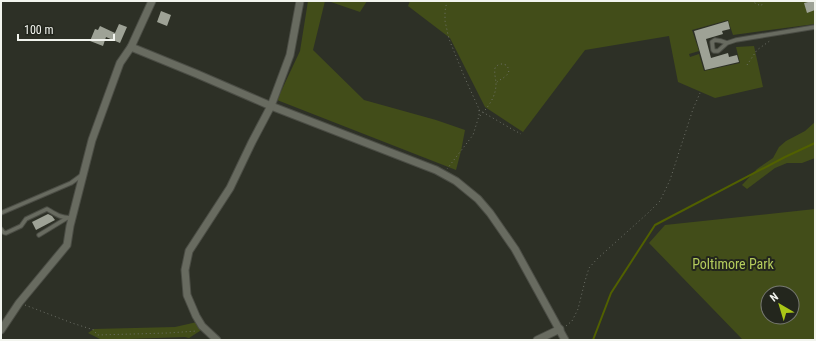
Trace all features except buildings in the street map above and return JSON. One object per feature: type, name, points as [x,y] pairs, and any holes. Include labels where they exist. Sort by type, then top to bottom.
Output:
[{"type":"street","points":[[1,330],[19,303],[67,245],[70,218],[92,140],[120,63],[131,47],[152,1]]},
{"type":"street","points":[[217,340],[202,326],[196,316],[187,295],[185,270],[190,251],[230,188],[271,106],[290,55],[300,1]]},
{"type":"street","points":[[131,47],[271,106],[436,170],[456,181],[478,199],[490,213],[515,249],[566,340]]},
{"type":"street","points":[[537,340],[560,329]]},
{"type":"lane","points":[[727,43],[736,40],[815,27]]},
{"type":"lane","points":[[1,213],[71,183],[83,174]]},
{"type":"lane","points":[[1,229],[4,233],[6,233],[21,226],[26,219],[47,208],[56,215],[70,218]]},
{"type":"lane","points":[[39,235],[70,218]]},
{"type":"path","points":[[444,174],[473,134],[479,116],[479,109],[448,39],[445,10],[447,1]]},
{"type":"path","points":[[751,1],[761,6],[764,1]]},
{"type":"path","points":[[747,65],[757,50],[775,37]]},
{"type":"path","points":[[479,116],[489,106],[496,90],[495,68],[496,66],[501,64],[506,65],[509,69],[508,74],[496,83]]},
{"type":"path","points":[[560,329],[572,321],[578,309],[589,268],[597,259],[644,218],[660,201],[670,180],[693,109],[700,93]]},
{"type":"path","points":[[479,109],[521,134]]},
{"type":"path","points":[[19,303],[94,330],[97,335],[196,331],[202,326]]},
{"type":"green space","points":[[308,1],[325,1],[313,50],[364,100],[436,120],[465,130],[456,170],[277,100],[300,51]]},
{"type":"green space","points":[[328,1],[367,1],[360,12]]},
{"type":"green space","points":[[410,1],[815,1],[815,24],[733,35],[728,20],[692,30],[699,51],[689,54],[690,57],[699,54],[704,71],[740,63],[736,47],[754,46],[763,87],[715,98],[678,82],[669,36],[585,50],[523,132],[485,107],[450,38],[408,6]]},
{"type":"green space","points":[[815,122],[815,158],[802,163],[787,163],[775,168],[747,189],[742,185],[757,169],[773,158],[779,147],[786,141],[805,131]]},
{"type":"green space","name":"Poltimore Park","points":[[815,209],[815,340],[743,340],[649,243],[665,225]]},
{"type":"green space","points":[[197,322],[203,329],[189,338],[102,340],[88,333],[94,329],[175,327]]},
{"type":"waterway","points":[[593,340],[611,293],[655,225],[785,157],[815,143]]}]
